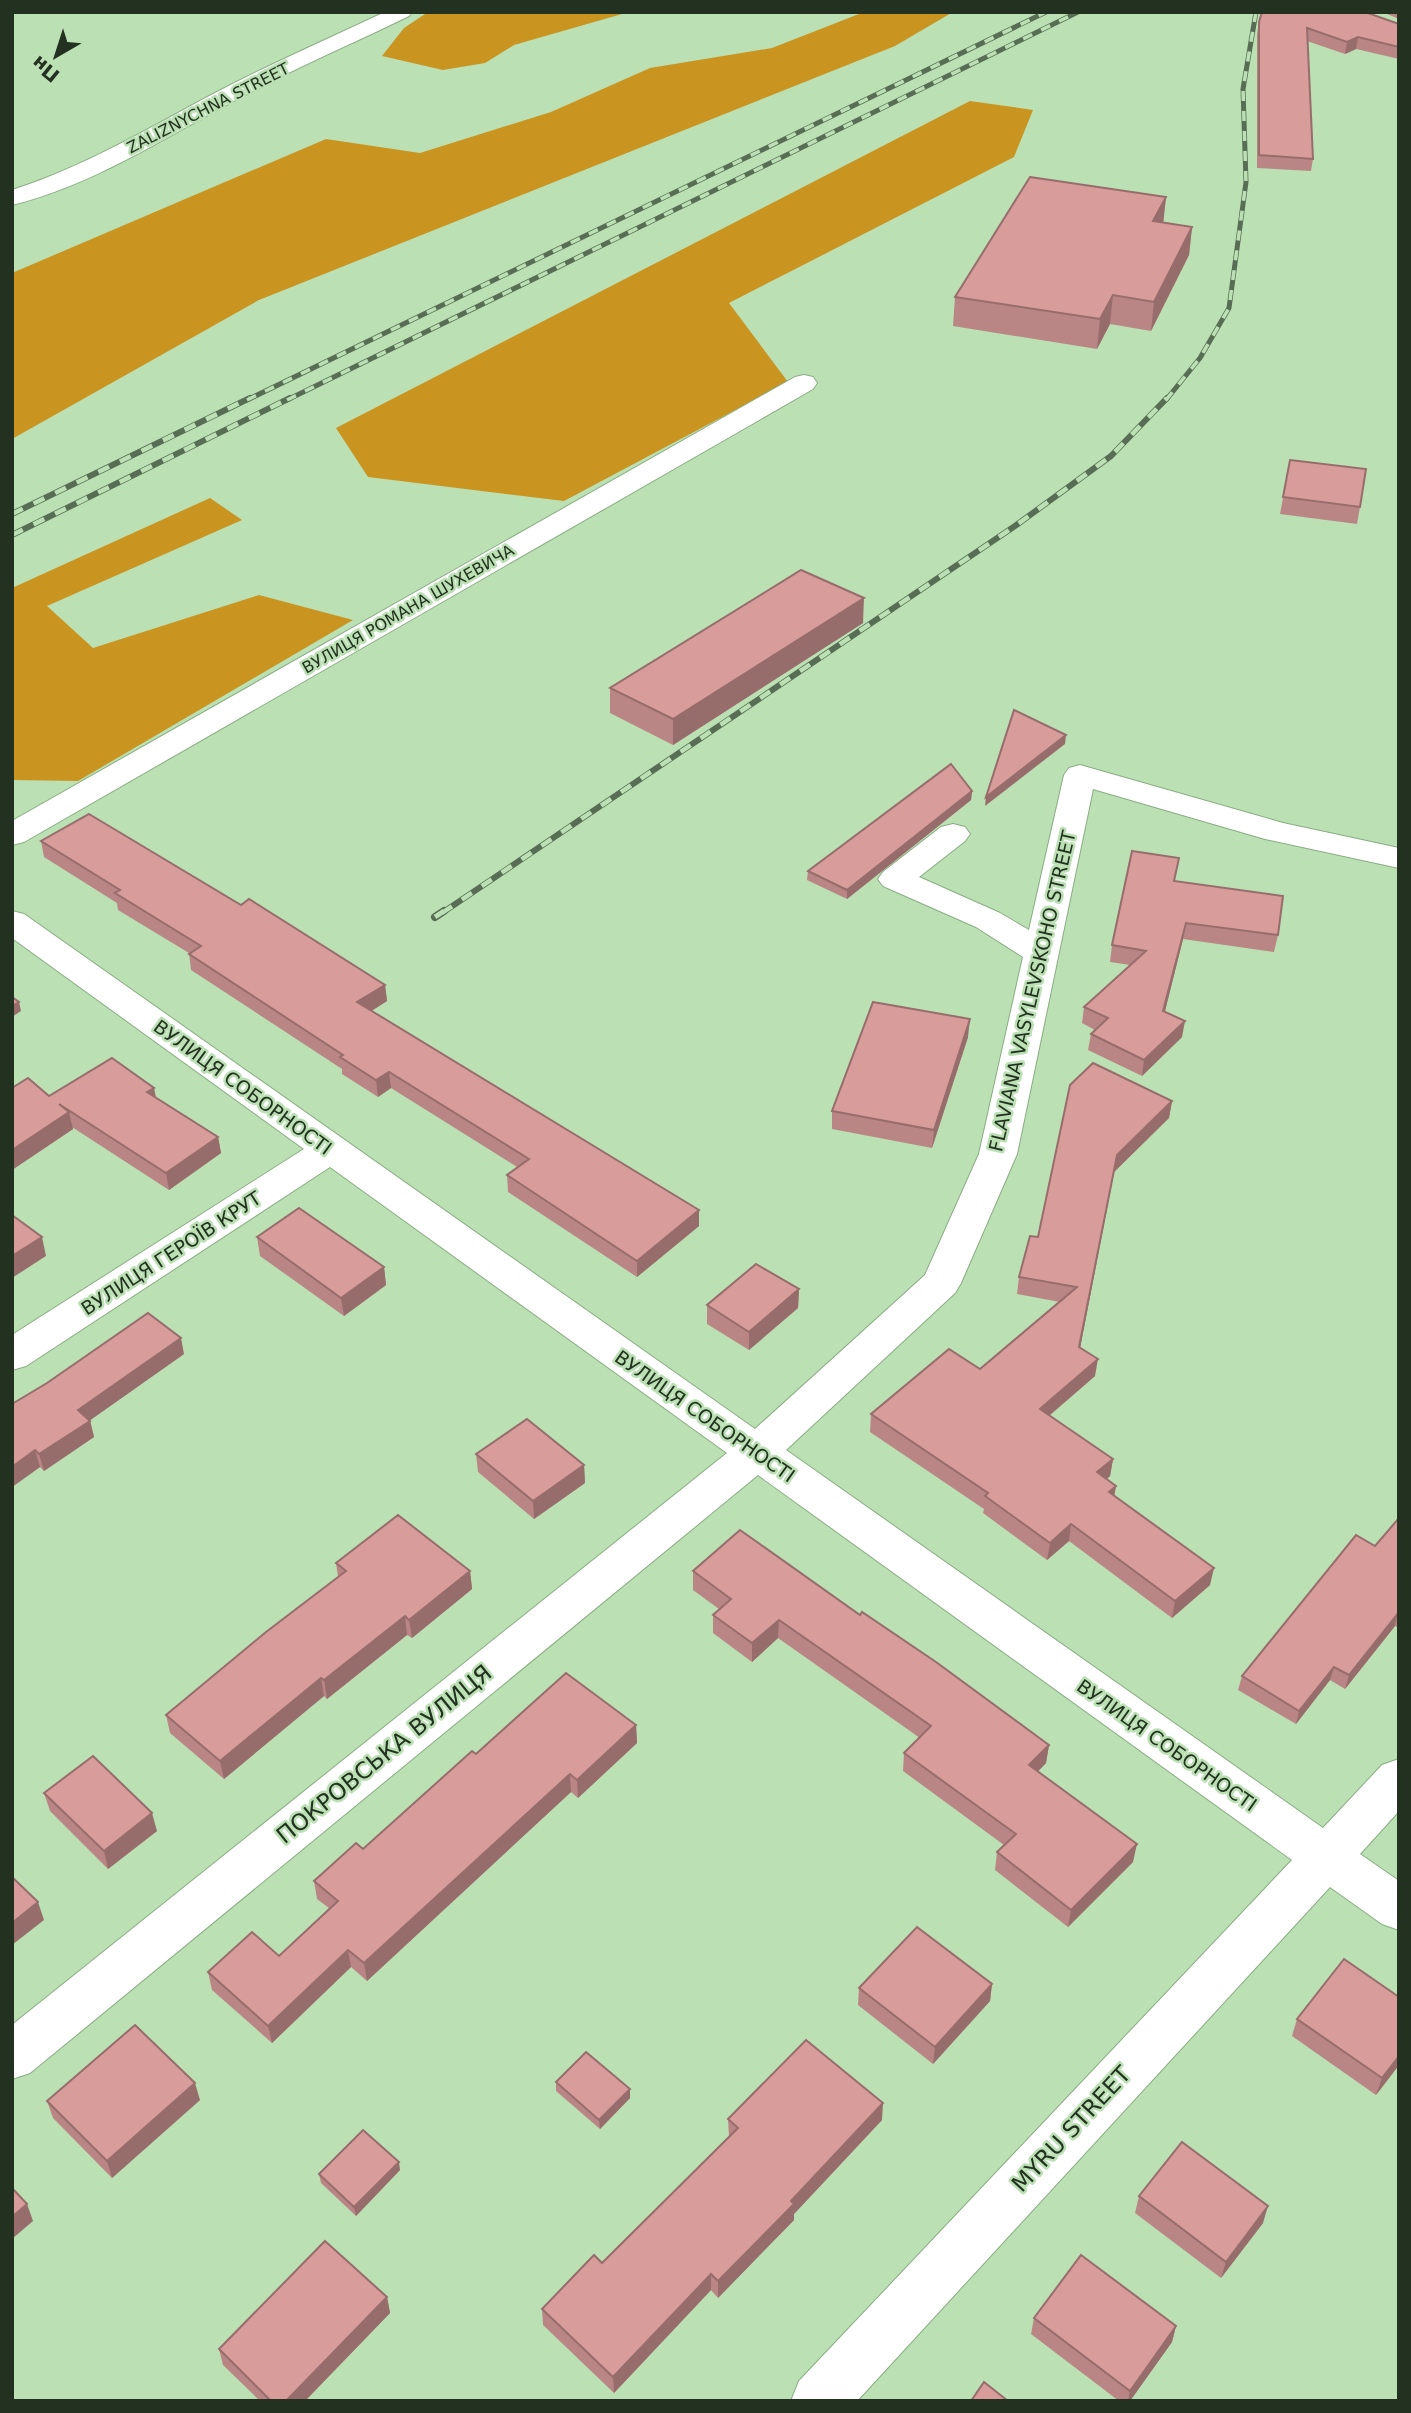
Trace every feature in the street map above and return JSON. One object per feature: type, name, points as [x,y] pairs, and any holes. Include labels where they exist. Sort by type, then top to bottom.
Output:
[{"type":"street","name":"ZALIZNYCHNA STREET","points":[[12,198],[47,187],[156,136],[224,97],[402,12]]},
{"type":"street","name":"ВУЛИЦЯ РОМАНА ШУХЕВИЧА","points":[[12,835],[804,383]]},
{"type":"street","name":"FLAVIANA VASYLEVSKOHO STREET","points":[[756,1453],[941,1283],[998,1154],[1080,775],[1277,832],[1399,858]]},
{"type":"street","points":[[953,834],[895,879],[988,920],[1042,953]]},
{"type":"street","name":"ВУЛИЦЯ СОБОРНОСТІ","points":[[12,922],[1399,1909]]},
{"type":"street","name":"ВУЛИЦЯ ГЕРОЇВ КРУТ","points":[[12,1356],[330,1150]]},
{"type":"street","name":"ПОКРОВСЬКА ВУЛИЦЯ","points":[[12,2056],[756,1453]]},
{"type":"street","name":"MYRU STREET","points":[[819,2401],[1324,1856],[1399,1779]]},
{"type":"shaded area","points":[[428,12],[629,12],[514,45],[485,63],[443,70],[382,56],[404,28]]},
{"type":"shaded area","points":[[864,12],[953,12],[895,46],[259,300],[12,439],[12,273],[326,139],[420,153],[551,112],[650,68],[772,48]]},
{"type":"shaded area","points":[[970,101],[1033,110],[1014,157],[729,303],[788,382],[564,501],[368,477],[336,428]]},
{"type":"shaded area","points":[[210,498],[242,520],[47,606],[93,648],[259,595],[353,620],[78,781],[12,780],[12,588]]},
{"type":"building","points":[[1262,12],[1365,12],[1399,24],[1399,47],[1358,37],[1347,42],[1307,28],[1313,159],[1259,155],[1259,22]]},
{"type":"building","points":[[1030,177],[1166,197],[1153,221],[1192,227],[1154,302],[1113,295],[1100,319],[955,297]]},
{"type":"building","points":[[1290,460],[1366,469],[1360,507],[1283,497]]},
{"type":"building","points":[[801,570],[864,598],[673,719],[610,688]]},
{"type":"building","points":[[1014,710],[1066,735],[986,797]]},
{"type":"building","points":[[951,764],[972,791],[847,890],[808,871]]},
{"type":"building","points":[[89,814],[241,905],[249,899],[385,985],[357,1002],[699,1210],[637,1261],[507,1175],[529,1159],[389,1072],[376,1080],[340,1057],[343,1055],[189,954],[201,946],[115,893],[120,890],[41,841]]},
{"type":"building","points":[[1132,851],[1179,858],[1174,881],[1283,896],[1278,935],[1186,923],[1163,1011],[1185,1021],[1144,1060],[1091,1034],[1108,1018],[1084,1007],[1146,951],[1112,945]]},
{"type":"building","points":[[12,997],[19,1002],[12,1006]]},
{"type":"building","points":[[873,1002],[970,1019],[934,1130],[832,1111]]},
{"type":"building","points":[[112,1058],[154,1088],[147,1092],[218,1137],[166,1173],[59,1104],[69,1112],[12,1150],[12,1088],[28,1078],[49,1096]]},
{"type":"building","points":[[1093,1063],[1172,1101],[1117,1155],[1079,1347],[1098,1359],[1040,1409],[1113,1459],[1097,1472],[1116,1486],[1109,1492],[1214,1568],[1175,1601],[1071,1524],[1050,1543],[985,1496],[988,1493],[871,1414],[949,1349],[980,1369],[1077,1287],[1019,1277],[1030,1236],[1038,1237],[1070,1085]]},
{"type":"building","points":[[299,1208],[384,1267],[341,1298],[257,1237]]},
{"type":"building","points":[[12,1215],[42,1237],[12,1256]]},
{"type":"building","points":[[756,1264],[799,1289],[749,1332],[707,1305]]},
{"type":"building","points":[[148,1313],[181,1338],[78,1410],[90,1421],[39,1454],[35,1450],[12,1467],[12,1404]]},
{"type":"building","points":[[527,1419],[584,1465],[533,1501],[476,1454]]},
{"type":"building","points":[[398,1515],[470,1571],[409,1620],[405,1616],[324,1680],[321,1678],[220,1761],[166,1715],[266,1632],[346,1571],[336,1563]]},
{"type":"building","points":[[1399,1518],[1399,1612],[1349,1675],[1334,1667],[1299,1711],[1242,1676],[1356,1535],[1375,1546]]},
{"type":"building","points":[[740,1530],[860,1615],[862,1612],[936,1662],[1049,1745],[1029,1765],[1137,1844],[1071,1910],[997,1852],[1016,1834],[904,1753],[931,1726],[779,1620],[752,1643],[713,1615],[731,1599],[693,1571]]},
{"type":"building","points":[[566,1673],[636,1725],[577,1780],[570,1774],[364,1963],[348,1950],[268,2026],[208,1972],[252,1932],[279,1956],[338,1901],[314,1881],[356,1843],[363,1849],[472,1751],[476,1754]]},
{"type":"building","points":[[93,1756],[152,1813],[104,1851],[44,1793]]},
{"type":"building","points":[[12,1877],[38,1902],[12,1923]]},
{"type":"building","points":[[917,1927],[992,1984],[935,2047],[859,1988]]},
{"type":"building","points":[[1344,1959],[1399,1997],[1399,2056],[1382,2078],[1297,2019]]},
{"type":"building","points":[[135,2025],[195,2083],[107,2161],[47,2101]]},
{"type":"building","points":[[806,2040],[883,2103],[791,2201],[794,2204],[718,2281],[711,2274],[613,2377],[542,2309],[594,2255],[602,2263],[738,2128],[728,2119]]},
{"type":"building","points":[[586,2052],[630,2089],[599,2120],[556,2082]]},
{"type":"building","points":[[363,2130],[399,2162],[354,2207],[319,2174]]},
{"type":"building","points":[[1182,2142],[1268,2206],[1226,2262],[1139,2196]]},
{"type":"building","points":[[12,2188],[27,2204],[12,2217]]},
{"type":"building","points":[[325,2241],[387,2297],[286,2401],[271,2401],[219,2349]]},
{"type":"building","points":[[1081,2255],[1176,2326],[1130,2391],[1034,2318]]},
{"type":"building","points":[[984,2382],[1008,2401],[971,2401]]},
{"type":"railway","points":[[247,400],[1046,12]]},
{"type":"railway","points":[[287,400],[1078,12]]},
{"type":"railway","points":[[1166,400],[1200,358],[1229,308],[1246,182],[1243,89],[1256,12]]},
{"type":"railway","points":[[12,514],[250,398]]},
{"type":"railway","points":[[12,535],[290,398]]},
{"type":"railway","points":[[442,913],[1015,526],[1111,456],[1167,398]]},
{"type":"railway","points":[[435,917],[444,911]]}]
